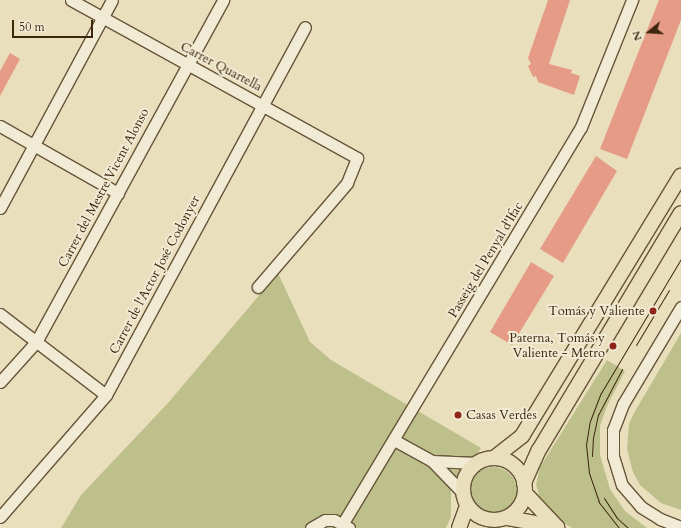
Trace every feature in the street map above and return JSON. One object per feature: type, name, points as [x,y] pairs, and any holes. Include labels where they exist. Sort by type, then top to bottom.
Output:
[{"type":"main road","points":[[558,527],[496,522],[478,517],[467,506],[462,492],[463,481],[477,463],[494,458],[522,436],[681,176]]},
{"type":"main road","points":[[496,522],[516,512],[539,450],[681,213]]},
{"type":"main road","points":[[494,458],[502,459],[517,468],[525,488],[558,527]]},
{"type":"main road","points":[[459,528],[467,506]]},
{"type":"street","name":"Carrer Quartella","points":[[71,0],[357,158],[347,183],[258,287]]},
{"type":"street","points":[[0,208],[112,0]]},
{"type":"street","name":"Carrer del Mestre Vicent Alonso","points":[[0,382],[36,342],[118,193],[186,64],[223,0]]},
{"type":"street","name":"Passeig del Penyal d'Ifac","points":[[346,526],[394,440],[581,127],[632,0]]},
{"type":"street","name":"Carrer de l'Actor José Codonyer","points":[[0,517],[106,395],[305,27]]},
{"type":"street","points":[[0,126],[118,193]]},
{"type":"street","points":[[681,307],[623,404],[613,430],[613,456],[622,485],[641,507],[660,519],[681,527]]},
{"type":"street","points":[[0,314],[106,395]]},
{"type":"street","points":[[394,440],[432,461],[462,492]]},
{"type":"street","points":[[432,461],[477,463]]},
{"type":"street","points":[[311,528],[325,520],[346,526]]},
{"type":"green space","points":[[278,273],[310,342],[331,360],[481,448],[451,491],[451,517],[446,528],[61,528],[81,495],[168,403]]},
{"type":"green space","points":[[681,333],[681,510],[661,503],[640,485],[633,472],[627,449],[629,424],[634,413]]},
{"type":"green space","points":[[607,360],[625,371],[607,406],[600,426],[600,455],[610,489],[625,511],[647,528],[572,528],[561,521],[541,501],[536,485],[540,467]]},
{"type":"green space","points":[[488,467],[498,467],[507,471],[513,477],[516,482],[516,500],[507,511],[498,515],[488,515],[479,511],[473,505],[469,496],[469,486],[473,477],[479,471]]},
{"type":"building","points":[[548,0],[570,0],[549,64],[572,70],[571,73],[580,76],[574,95],[538,82],[536,76],[533,77],[528,66],[531,64],[528,58]]},
{"type":"building","points":[[659,0],[681,0],[681,20],[627,159],[600,149]]},
{"type":"building","points":[[10,53],[20,59],[0,96],[0,71]]},
{"type":"building","points":[[596,156],[617,171],[563,263],[540,249]]},
{"type":"building","points":[[531,262],[554,276],[512,345],[490,332]]},
{"type":"tram line","points":[[619,528],[599,502],[589,473],[586,445],[590,421],[601,393],[681,259]]},
{"type":"tram line","points":[[636,345],[669,290]]},
{"type":"tram line","points":[[592,456],[593,438],[598,415],[622,369]]},
{"type":"tram line","points":[[604,498],[617,518],[628,528]]},
{"type":"place","name":"Tomás y Valiente","points":[[653,311]]},
{"type":"place","name":"Paterna, Tomás y Valiente - Metro","points":[[613,346]]},
{"type":"place","name":"Casas Verdes","points":[[458,415]]}]
